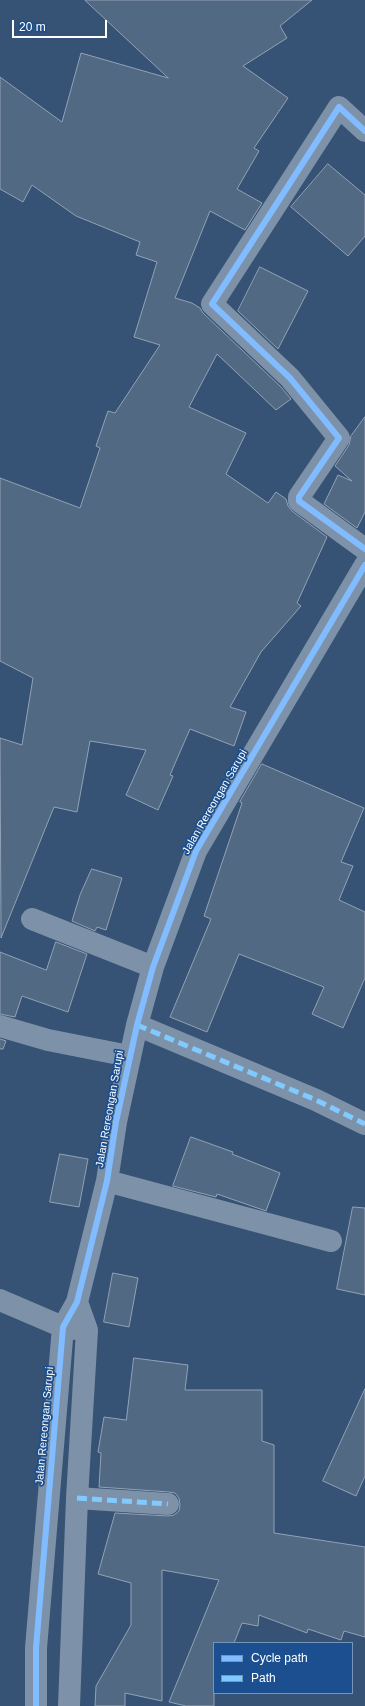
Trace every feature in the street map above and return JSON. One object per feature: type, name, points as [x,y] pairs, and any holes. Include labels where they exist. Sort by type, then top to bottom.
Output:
[{"type":"street","points":[[365,131],[339,107],[212,304],[290,378],[339,438],[299,497],[299,501],[365,549]]},
{"type":"street","name":"Jalan Rereongan Sarupi","points":[[36,1706],[36,1648],[63,1327],[77,1302],[107,1181],[116,1122],[129,1056],[153,967],[196,851],[365,565]]},
{"type":"street","points":[[32,919],[153,967]]},
{"type":"street","points":[[0,1026],[48,1040],[129,1056]]},
{"type":"street","points":[[137,1026],[316,1100],[365,1124]]},
{"type":"street","points":[[107,1181],[331,1241]]},
{"type":"street","points":[[0,1300],[63,1327],[87,1330]]},
{"type":"street","points":[[69,1706],[77,1498],[87,1330],[77,1302]]},
{"type":"street","points":[[77,1498],[168,1504]]},
{"type":"building","points":[[85,0],[312,0],[280,26],[287,38],[243,66],[288,98],[254,148],[259,151],[237,189],[262,203],[245,230],[210,211],[175,298],[192,303],[200,308],[203,313],[281,387],[291,399],[276,410],[217,354],[189,407],[246,433],[226,474],[268,503],[276,492],[286,499],[288,506],[292,511],[327,537],[297,603],[301,606],[261,652],[230,707],[246,712],[234,746],[190,729],[170,775],[173,776],[158,810],[126,795],[146,750],[90,741],[77,812],[54,807],[1,938],[0,738],[22,745],[33,678],[0,661],[0,478],[80,508],[100,448],[96,446],[108,411],[115,413],[160,345],[134,337],[157,262],[136,255],[140,242],[76,216],[32,185],[23,202],[0,189],[0,77],[62,122],[81,53],[168,78]]},
{"type":"building","points":[[328,164],[365,195],[365,236],[348,256],[291,207]]},
{"type":"building","points":[[260,267],[308,291],[278,349],[238,311]]},
{"type":"building","points":[[365,417],[365,512],[357,528],[324,504],[338,475],[352,481],[335,466],[349,445],[351,436]]},
{"type":"building","points":[[262,764],[364,808],[341,862],[353,866],[339,900],[365,912],[365,978],[343,1028],[312,1014],[324,987],[239,954],[207,1032],[170,1017],[211,919],[204,916],[242,803],[240,802]]},
{"type":"building","points":[[92,869],[122,878],[106,930],[97,927],[95,931],[72,921],[80,895]]},
{"type":"building","points":[[56,942],[87,954],[68,1012],[22,996],[15,1017],[0,1014],[0,952],[46,970]]},
{"type":"building","points":[[0,1039],[6,1041],[3,1049],[0,1049]]},
{"type":"building","points":[[191,1137],[233,1152],[232,1154],[280,1173],[266,1211],[217,1194],[216,1197],[173,1186]]},
{"type":"building","points":[[60,1154],[88,1159],[79,1207],[50,1202]]},
{"type":"building","points":[[353,1207],[365,1208],[365,1295],[337,1289]]},
{"type":"building","points":[[113,1273],[138,1278],[129,1327],[104,1322]]},
{"type":"building","points":[[134,1358],[188,1365],[185,1390],[262,1390],[262,1441],[274,1445],[274,1533],[365,1547],[365,1637],[344,1631],[341,1640],[308,1629],[307,1633],[259,1615],[258,1626],[242,1623],[234,1642],[213,1642],[214,1706],[186,1706],[169,1702],[219,1580],[162,1570],[162,1701],[125,1693],[125,1706],[95,1706],[96,1686],[131,1625],[131,1583],[98,1574],[115,1513],[168,1516],[174,1515],[179,1511],[180,1505],[179,1498],[175,1493],[99,1487],[101,1453],[98,1452],[104,1417],[126,1420]]},
{"type":"building","points":[[365,1389],[365,1476],[356,1496],[323,1481]]},
{"type":"marked path","points":[[137,1025],[316,1100],[365,1124]]},
{"type":"marked path","points":[[77,1498],[168,1504]]},
{"type":"cycle path","points":[[365,131],[339,107],[212,304],[290,378],[339,438],[299,497],[299,501],[365,549]]},
{"type":"cycle path","points":[[36,1706],[36,1648],[63,1327],[77,1302],[107,1181],[116,1122],[137,1025],[153,967],[196,851],[365,565]]}]
